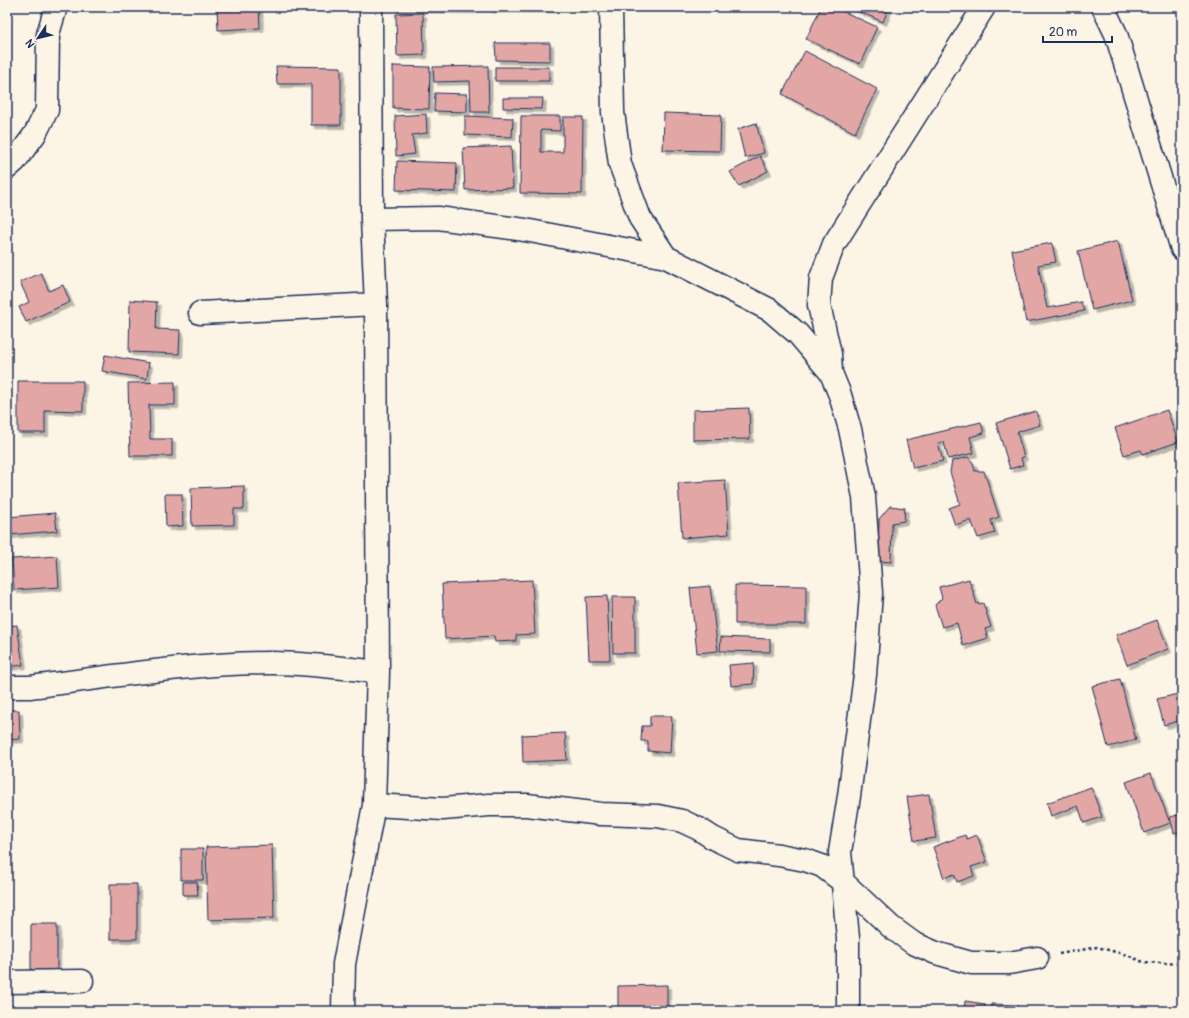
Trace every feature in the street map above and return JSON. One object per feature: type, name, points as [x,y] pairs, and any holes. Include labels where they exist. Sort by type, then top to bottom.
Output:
[{"type":"street","points":[[7,168],[15,161],[34,134],[47,110],[48,34],[56,7]]},
{"type":"street","points":[[343,1011],[344,964],[374,805],[378,672],[376,304],[372,219],[371,7]]},
{"type":"street","points":[[611,7],[613,112],[620,164],[640,218],[666,257]]},
{"type":"street","points":[[831,373],[830,354],[819,305],[821,278],[834,244],[984,7]]},
{"type":"street","points":[[1103,7],[1116,34],[1182,249]]},
{"type":"street","points":[[372,219],[438,218],[525,230],[666,257],[770,310],[798,334],[831,373],[840,395],[850,429],[864,497],[871,593],[864,675],[849,796],[840,852],[848,938],[848,1011]]},
{"type":"street","points":[[200,313],[376,304]]},
{"type":"street","points":[[7,687],[30,687],[210,665],[272,663],[322,665],[378,672]]},
{"type":"street","points":[[374,805],[443,809],[489,805],[527,805],[601,814],[658,816],[682,821],[738,850],[779,855],[805,860],[822,866],[842,881],[891,927],[913,943],[936,953],[971,963],[1009,963],[1036,958]]},
{"type":"street","points":[[7,982],[82,981]]},
{"type":"path","points":[[1036,958],[1097,947],[1127,955],[1143,962],[1182,964]]},
{"type":"building","points":[[217,7],[259,7],[260,28],[218,30]]},
{"type":"building","points":[[394,7],[474,7],[473,10],[394,9]]},
{"type":"building","points":[[488,7],[553,7],[553,9],[488,9]]},
{"type":"building","points":[[821,7],[834,7],[877,27],[860,64],[806,39]]},
{"type":"building","points":[[849,7],[889,7],[883,22]]},
{"type":"building","points":[[423,13],[424,55],[397,56],[396,14]]},
{"type":"building","points":[[495,43],[550,43],[550,61],[496,60]]},
{"type":"building","points":[[805,51],[877,89],[855,133],[782,94]]},
{"type":"building","points":[[276,66],[341,67],[341,125],[311,125],[311,84],[277,84]]},
{"type":"building","points":[[393,66],[430,67],[429,109],[393,108]]},
{"type":"building","points":[[488,66],[489,112],[471,112],[470,81],[434,82],[433,67]]},
{"type":"building","points":[[495,67],[549,67],[549,81],[495,81]]},
{"type":"building","points":[[435,93],[467,94],[467,112],[434,111]]},
{"type":"building","points":[[503,98],[543,98],[542,109],[503,108]]},
{"type":"building","points":[[664,113],[721,115],[720,151],[663,150]]},
{"type":"building","points":[[426,114],[427,133],[412,135],[415,154],[396,156],[395,116]]},
{"type":"building","points":[[465,116],[513,118],[512,137],[465,135]]},
{"type":"building","points":[[521,116],[560,116],[560,131],[541,130],[541,152],[563,152],[563,117],[583,117],[582,194],[520,193]]},
{"type":"building","points":[[756,123],[764,153],[745,158],[738,129]]},
{"type":"building","points":[[511,146],[513,188],[465,190],[463,148]]},
{"type":"building","points":[[760,156],[768,171],[739,186],[730,172]]},
{"type":"building","points":[[397,161],[457,163],[456,192],[396,190]]},
{"type":"building","points":[[1118,241],[1132,300],[1092,310],[1078,251]]},
{"type":"building","points":[[1052,243],[1056,262],[1038,265],[1047,308],[1081,302],[1084,311],[1026,322],[1012,250]]},
{"type":"building","points":[[41,273],[49,291],[63,285],[70,302],[26,322],[19,307],[29,302],[20,282]]},
{"type":"building","points":[[130,300],[157,302],[156,329],[180,330],[179,354],[129,352]]},
{"type":"building","points":[[105,355],[149,363],[147,379],[102,371]]},
{"type":"building","points":[[18,381],[83,381],[83,411],[45,410],[45,433],[18,433]]},
{"type":"building","points":[[175,382],[175,405],[149,405],[150,439],[172,439],[172,456],[130,456],[128,383]]},
{"type":"building","points":[[749,408],[750,439],[693,440],[693,410]]},
{"type":"building","points":[[1167,410],[1178,442],[1143,454],[1141,450],[1124,455],[1115,428]]},
{"type":"building","points":[[1036,411],[1040,425],[1017,432],[1024,457],[1021,458],[1023,465],[1010,469],[996,423]]},
{"type":"building","points":[[981,422],[984,433],[970,437],[974,453],[948,459],[944,442],[938,443],[943,461],[913,468],[906,440]]},
{"type":"building","points":[[968,457],[973,463],[975,471],[984,471],[999,517],[991,520],[995,533],[978,538],[971,520],[955,525],[949,508],[960,504],[950,472],[952,461]]},
{"type":"building","points":[[725,480],[729,534],[682,538],[678,483]]},
{"type":"building","points":[[244,486],[244,509],[234,509],[234,525],[192,526],[191,488]]},
{"type":"building","points":[[165,494],[182,494],[183,526],[166,527]]},
{"type":"building","points":[[890,506],[905,508],[904,521],[892,523],[891,562],[878,561],[879,519]]},
{"type":"building","points":[[55,513],[57,531],[8,535],[10,562],[7,563],[7,517]]},
{"type":"building","points":[[57,556],[59,587],[14,590],[12,559]]},
{"type":"building","points":[[969,579],[977,604],[983,603],[991,627],[985,629],[988,638],[963,646],[957,623],[942,627],[935,605],[942,598],[939,587]]},
{"type":"building","points":[[532,580],[535,634],[516,635],[516,641],[495,642],[494,636],[445,639],[442,584]]},
{"type":"building","points":[[735,585],[806,586],[806,624],[735,624]]},
{"type":"building","points":[[710,586],[718,651],[697,653],[690,588]]},
{"type":"building","points":[[607,596],[610,660],[589,660],[586,597]]},
{"type":"building","points":[[612,597],[635,597],[635,653],[613,653]]},
{"type":"building","points":[[1157,620],[1168,649],[1127,665],[1116,635]]},
{"type":"building","points":[[17,625],[23,665],[7,667],[7,626]]},
{"type":"building","points":[[721,637],[770,639],[770,652],[720,651]]},
{"type":"building","points":[[754,663],[753,684],[731,686],[729,665]]},
{"type":"building","points":[[1120,679],[1136,740],[1108,747],[1092,686]]},
{"type":"building","points":[[1182,693],[1182,720],[1164,725],[1157,699]]},
{"type":"building","points":[[7,710],[19,710],[20,739],[7,740]]},
{"type":"building","points":[[650,716],[672,716],[670,753],[648,751],[648,741],[641,741],[642,726],[650,726]]},
{"type":"building","points":[[565,733],[567,760],[523,762],[522,735]]},
{"type":"building","points":[[1151,773],[1170,823],[1144,833],[1126,782]]},
{"type":"building","points":[[1091,787],[1102,817],[1084,823],[1078,806],[1051,816],[1047,803]]},
{"type":"building","points":[[929,794],[936,838],[914,841],[907,797]]},
{"type":"building","points":[[1182,814],[1182,831],[1174,833],[1170,817]]},
{"type":"building","points":[[965,835],[967,839],[977,835],[987,862],[971,867],[974,876],[957,882],[954,874],[944,878],[933,847]]},
{"type":"building","points":[[272,845],[274,918],[208,920],[206,847]]},
{"type":"building","points":[[181,849],[203,849],[203,880],[181,880]]},
{"type":"building","points":[[183,882],[197,882],[198,895],[183,895]]},
{"type":"building","points":[[110,884],[137,884],[137,939],[110,939]]},
{"type":"building","points":[[31,924],[57,924],[57,972],[31,972]]},
{"type":"building","points":[[667,985],[667,1011],[618,1011],[618,986]]},
{"type":"building","points":[[965,1001],[985,1004],[984,1011],[964,1011]]},
{"type":"building","points":[[991,1004],[1017,1005],[1017,1011],[991,1011]]}]
